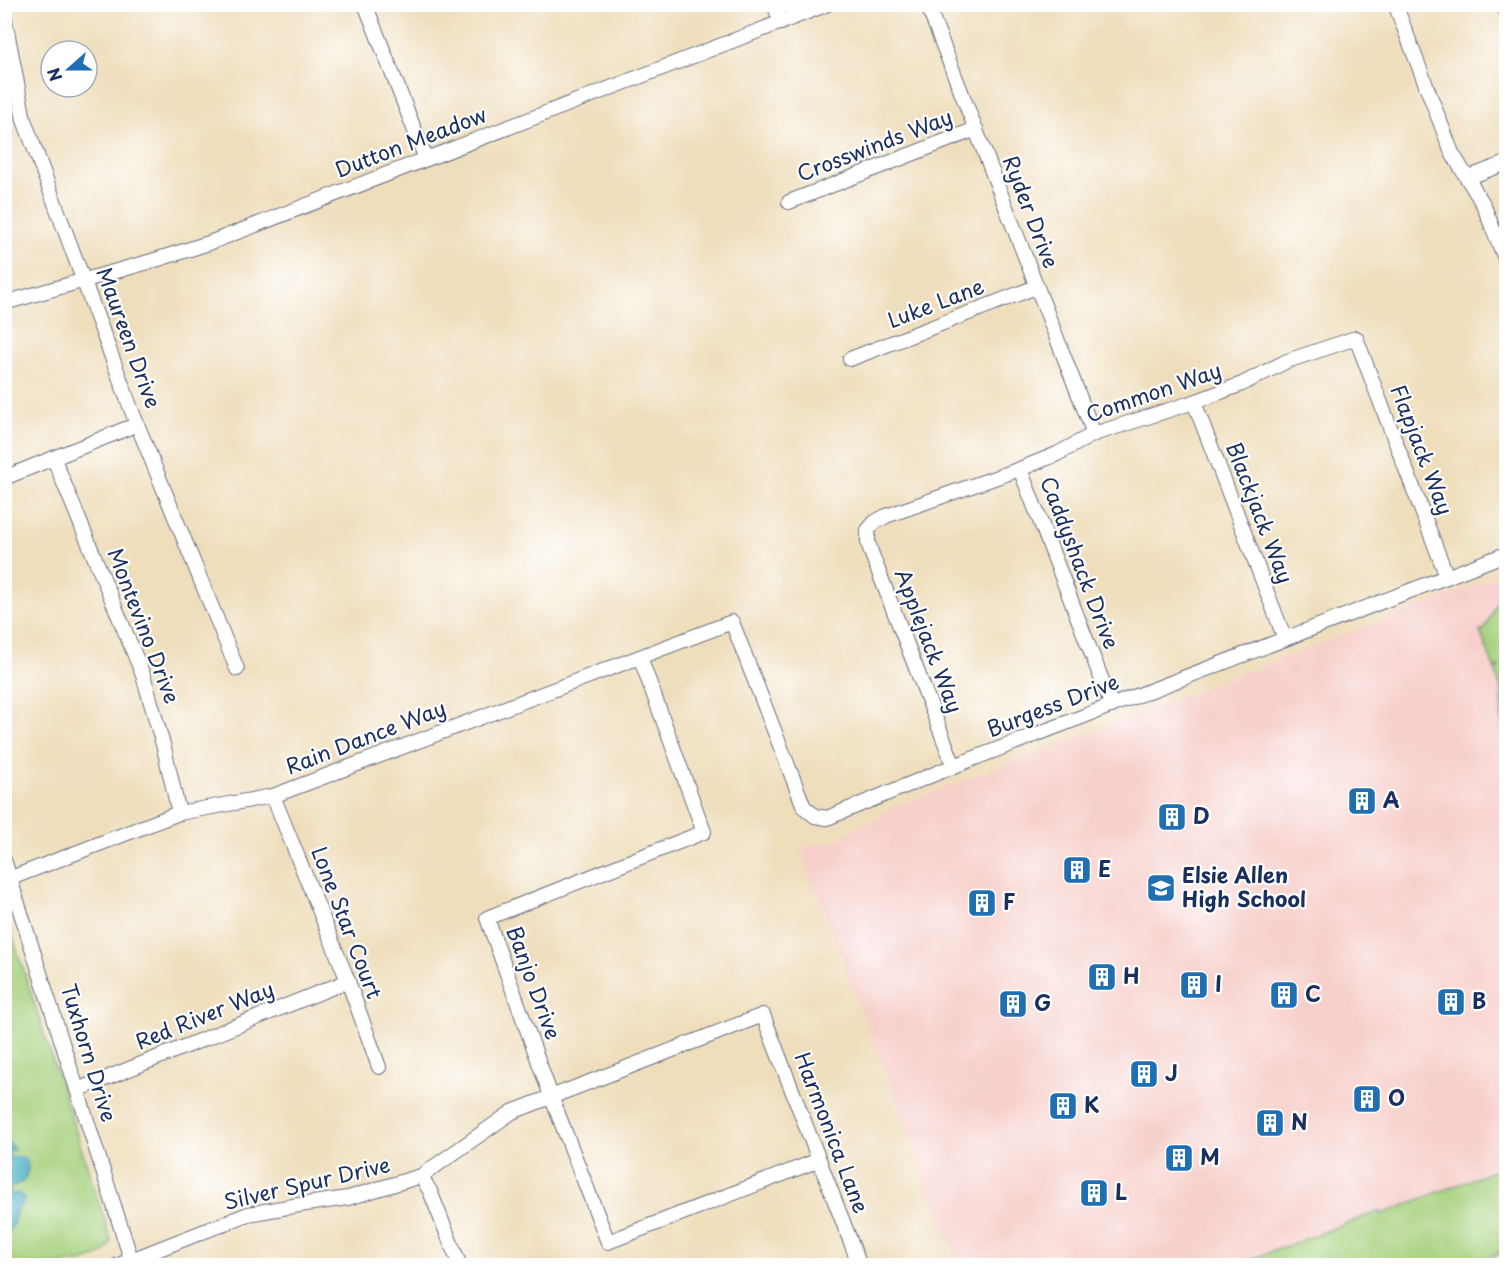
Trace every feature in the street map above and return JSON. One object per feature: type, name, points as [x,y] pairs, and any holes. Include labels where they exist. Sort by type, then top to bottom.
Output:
[{"type":"street","points":[[365,4],[426,159]]},
{"type":"street","points":[[774,4],[781,23]]},
{"type":"street","name":"Dutton Meadow","points":[[4,303],[209,243],[828,4]]},
{"type":"street","name":"Ryder Drive","points":[[927,4],[1094,434]]},
{"type":"street","points":[[1395,4],[1452,153],[1483,204],[1506,261]]},
{"type":"street","points":[[1504,4],[1506,10]]},
{"type":"street","name":"Maureen Drive","points":[[4,15],[24,120],[134,414],[237,669]]},
{"type":"street","name":"Crosswinds Way","points":[[789,202],[976,129]]},
{"type":"street","points":[[1467,178],[1506,162]]},
{"type":"street","name":"Luke Lane","points":[[850,359],[1036,287]]},
{"type":"street","name":"Common Way","points":[[868,530],[875,522],[886,516],[1020,469],[1057,454],[1094,434],[1194,402],[1242,384],[1287,361],[1356,338]]},
{"type":"street","name":"Flapjack Way","points":[[1356,338],[1447,577]]},
{"type":"street","name":"Blackjack Way","points":[[1194,402],[1285,639]]},
{"type":"street","points":[[4,478],[128,428]]},
{"type":"street","name":"Montevino Drive","points":[[54,459],[143,675],[164,747],[179,813]]},
{"type":"street","name":"Caddyshack Drive","points":[[1020,469],[1112,706]]},
{"type":"street","name":"Applejack Way","points":[[868,530],[871,552],[954,766]]},
{"type":"street","name":"Burgess Drive","points":[[732,622],[797,793],[804,807],[815,816],[827,818],[837,816],[889,791],[1506,554]]},
{"type":"street","name":"Rain Dance Way","points":[[10,878],[179,813],[273,796],[732,622]]},
{"type":"street","name":"Banjo Drive","points":[[640,657],[704,832],[487,918],[551,1096],[608,1242],[819,1161]]},
{"type":"street","name":"Lone Star Court","points":[[273,796],[348,981],[379,1067]]},
{"type":"street","name":"Tuxhorn Drive","points":[[4,860],[131,1259]]},
{"type":"street","name":"Red River Way","points":[[77,1090],[348,981]]},
{"type":"street","name":"Silver Spur Drive","points":[[116,1266],[248,1214],[348,1198],[421,1176],[512,1112],[762,1015]]},
{"type":"street","name":"Harmonica Lane","points":[[762,1015],[860,1266]]},
{"type":"street","points":[[421,1176],[430,1191],[460,1266]]},
{"type":"shaded area","name":"Elsie Allen High School","points":[[1506,573],[1506,1265],[959,1265],[800,850],[818,843],[836,842],[859,827],[881,819],[880,813]]},
{"type":"green space","points":[[1506,582],[1506,736],[1501,720],[1502,692],[1495,670],[1499,668],[1498,666],[1494,668],[1480,631],[1485,629]]},
{"type":"green space","points":[[4,910],[111,1240],[107,1250],[97,1257],[83,1261],[49,1265],[5,1265]]},
{"type":"green space","points":[[1506,1166],[1506,1251],[1468,1265],[1236,1265],[1380,1211],[1382,1214]]},
{"type":"water","points":[[5,1143],[10,1144],[14,1150],[6,1156],[23,1159],[28,1169],[23,1182],[11,1187],[9,1191],[13,1194],[18,1193],[24,1201],[16,1211],[13,1226],[5,1234]]},
{"type":"place","name":"A","points":[[1362,801]]},
{"type":"place","name":"D","points":[[1172,817]]},
{"type":"place","name":"E","points":[[1077,870]]},
{"type":"place","name":"Elsie Allen High School","points":[[1161,888]]},
{"type":"place","name":"F","points":[[982,903]]},
{"type":"place","name":"H","points":[[1102,977]]},
{"type":"place","name":"I","points":[[1194,985]]},
{"type":"place","name":"C","points":[[1284,995]]},
{"type":"place","name":"B","points":[[1451,1002]]},
{"type":"place","name":"G","points":[[1013,1004]]},
{"type":"place","name":"J","points":[[1144,1074]]},
{"type":"place","name":"O","points":[[1367,1099]]},
{"type":"place","name":"K","points":[[1063,1106]]},
{"type":"place","name":"N","points":[[1270,1123]]},
{"type":"place","name":"M","points":[[1179,1158]]},
{"type":"place","name":"L","points":[[1094,1193]]}]
